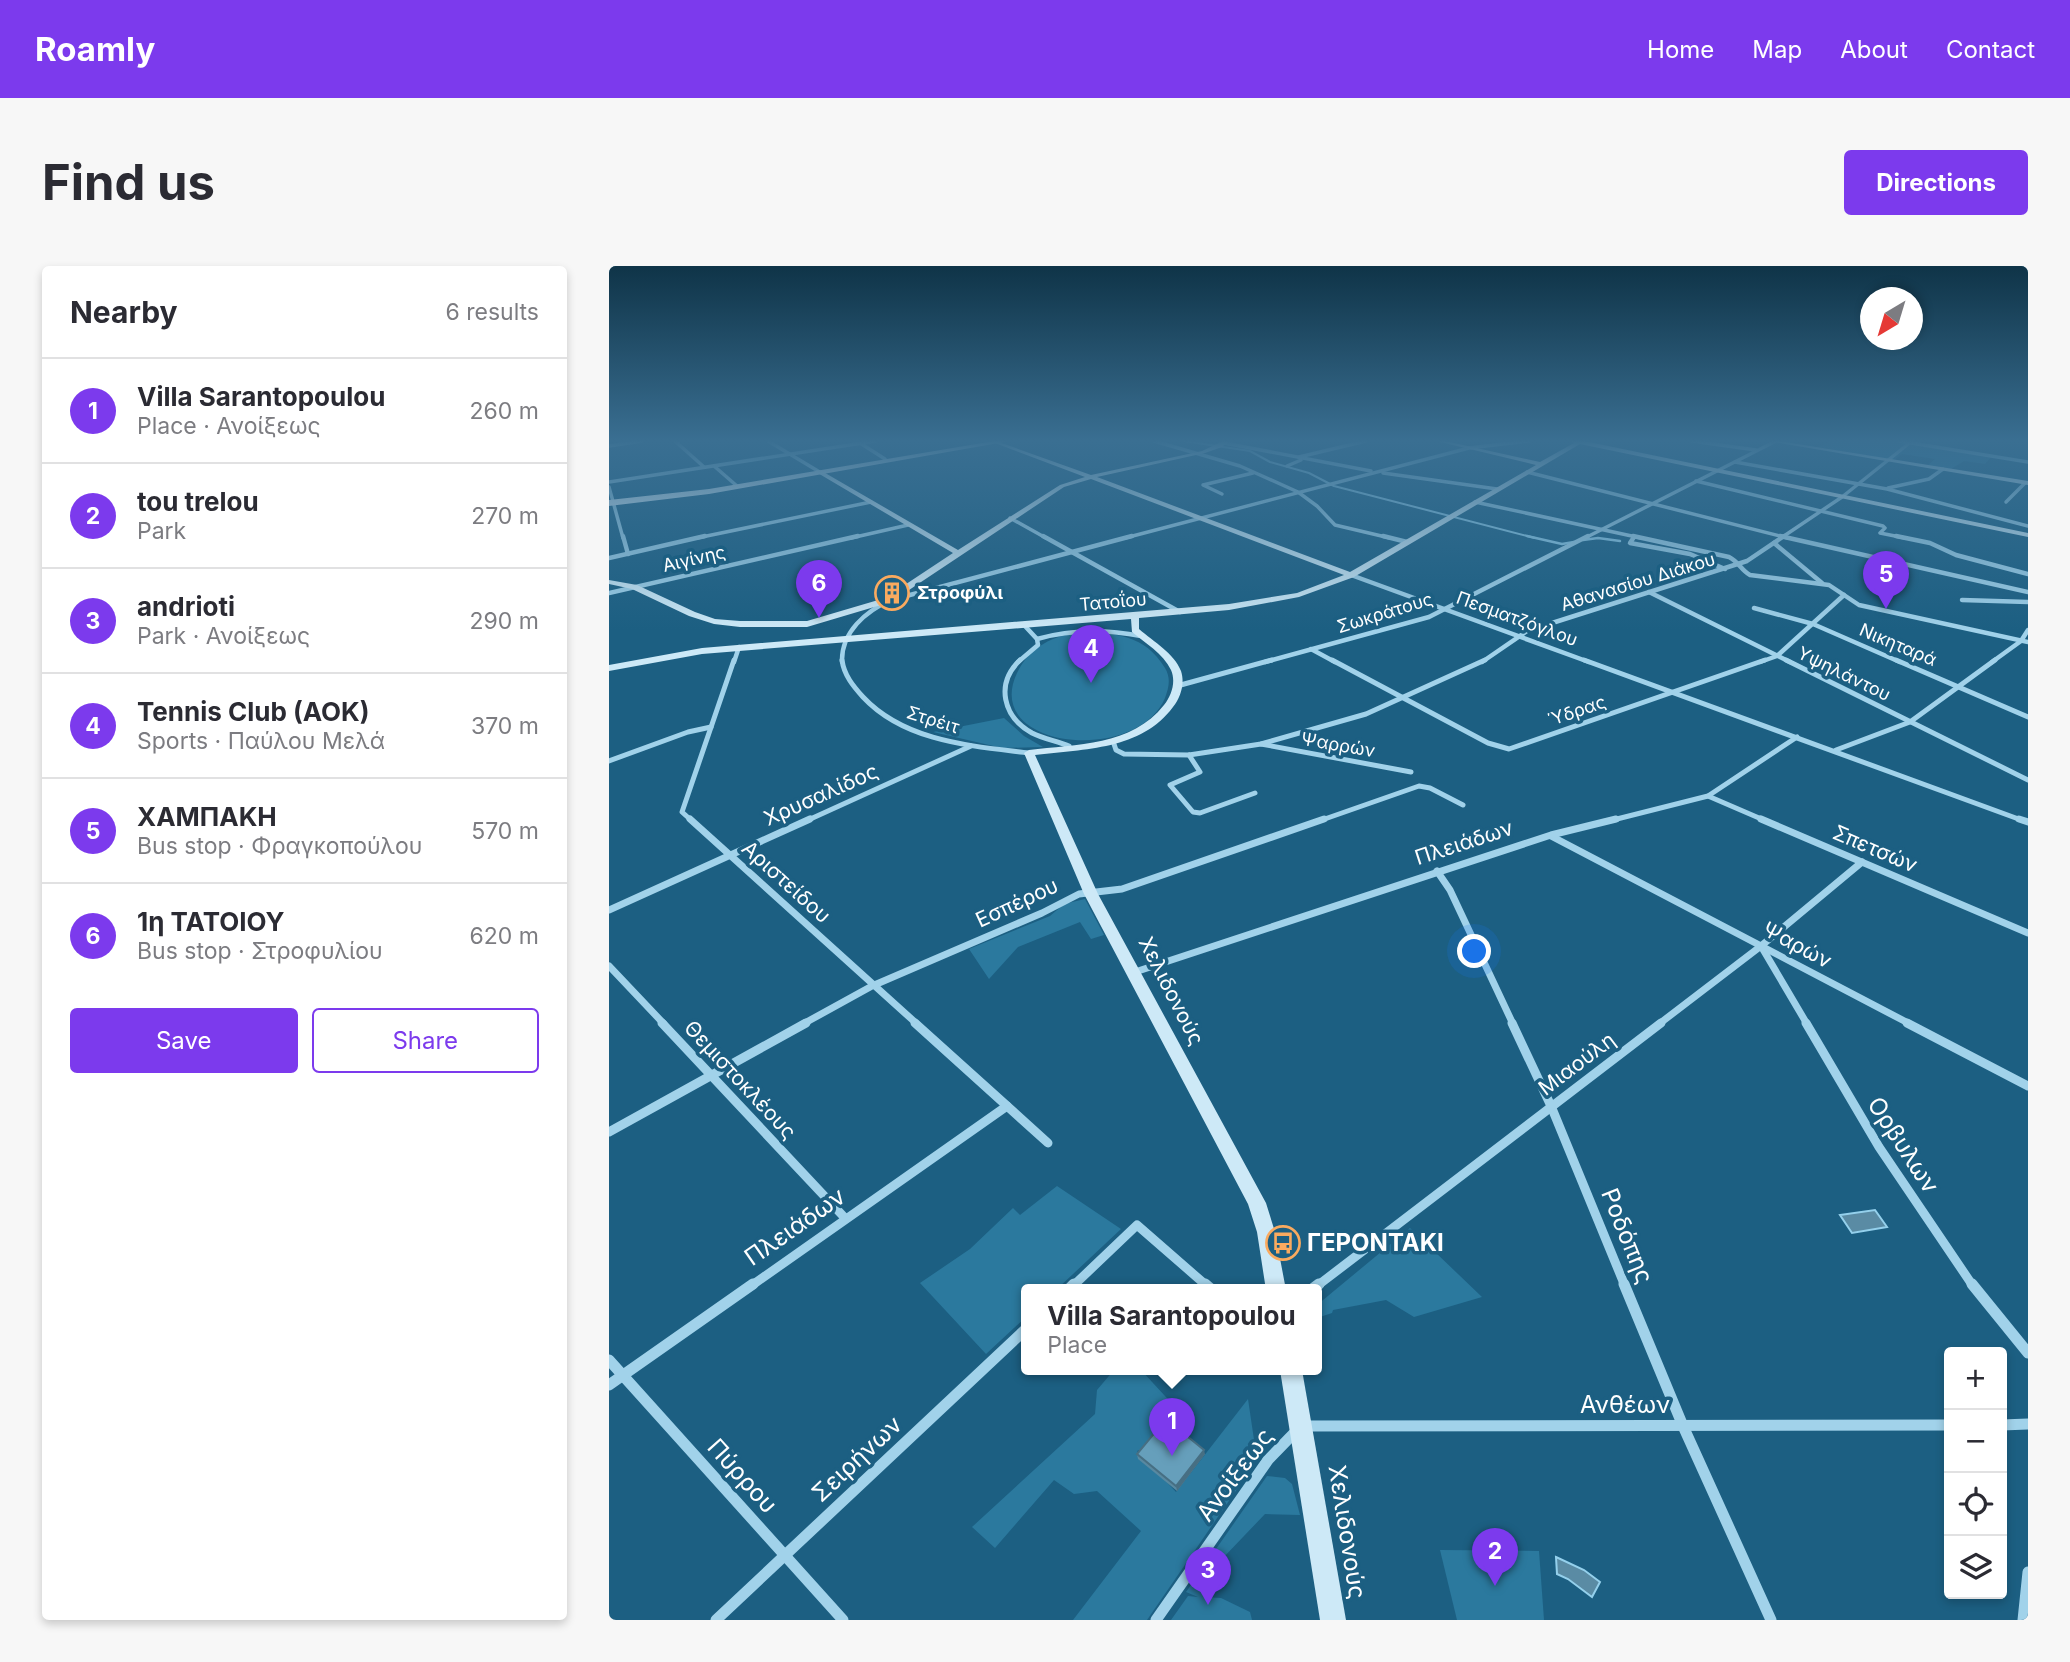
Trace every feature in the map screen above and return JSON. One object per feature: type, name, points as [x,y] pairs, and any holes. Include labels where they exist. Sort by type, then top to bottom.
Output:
[{"type":"street","points":[[612,504],[628,554]]},
{"type":"street","points":[[609,558],[860,504]]},
{"type":"street","points":[[875,504],[957,552]]},
{"type":"street","points":[[847,639],[858,622],[888,600],[1031,504]]},
{"type":"street","name":"Πεσματζόγλου","points":[[1164,504],[1445,610],[2028,822]]},
{"type":"street","points":[[739,647],[888,600],[1252,504]]},
{"type":"street","points":[[1315,504],[1335,525],[1407,542]]},
{"type":"street","name":"Τατοΐου","points":[[609,668],[666,656],[739,647],[1024,625],[1084,625],[1299,595],[1324,588],[1351,575],[1471,504]]},
{"type":"street","points":[[1485,504],[1729,557],[1750,575],[1823,584],[1835,587],[1859,605],[2028,642]]},
{"type":"street","name":"Σωκράτους","points":[[1177,686],[1429,617],[1649,504]]},
{"type":"street","points":[[1656,504],[1783,537],[2028,592]]},
{"type":"street","points":[[1792,504],[1883,526],[1885,528],[1880,533],[1930,543],[1955,555],[2028,574]]},
{"type":"street","name":"Αθανασίου Διάκου","points":[[1113,741],[1117,750],[1124,754],[1189,755],[1261,744],[1341,721],[1405,699],[1479,664],[1518,636],[1648,592],[1739,565],[1830,504]]},
{"type":"street","points":[[1881,504],[2028,535]]},
{"type":"street","points":[[1939,504],[2028,526]]},
{"type":"street","points":[[1010,518],[1180,612]]},
{"type":"street","name":"Αιγίνης","points":[[609,593],[908,525]]},
{"type":"street","points":[[1634,537],[1630,543],[1690,554],[1726,569]]},
{"type":"street","points":[[1774,543],[1823,584]]},
{"type":"street","points":[[609,582],[634,587],[692,614],[714,621],[740,624],[807,624]]},
{"type":"street","name":"Υψηλάντου","points":[[1648,592],[2028,780]]},
{"type":"street","name":"Ύδρας","points":[[1311,649],[1488,743],[1509,749],[1777,656],[1844,594]]},
{"type":"street","points":[[1962,600],[2028,602]]},
{"type":"street","name":"Νικηταρά","points":[[1754,608],[1813,624],[2028,717]]},
{"type":"street","points":[[1029,753],[1113,741],[1149,727],[1165,712],[1177,686],[1175,668],[1135,630],[1135,616]]},
{"type":"street","points":[[1024,625],[1038,639],[1038,646],[1007,675],[1003,689],[1004,699],[1014,717],[1028,730],[1069,746]]},
{"type":"street","points":[[1038,639],[1084,625],[1142,636]]},
{"type":"street","points":[[1836,750],[1910,722],[2021,641],[2028,630]]},
{"type":"street","name":"Στρέιτ","points":[[847,639],[841,653],[844,672],[860,695],[878,712],[905,728],[971,746],[1029,753]]},
{"type":"street","name":"Αριστείδου","points":[[739,647],[682,812],[871,986],[1048,1143]]},
{"type":"street","points":[[609,761],[688,732],[711,727]]},
{"type":"street","name":"Πλειάδων","points":[[1135,972],[1551,835],[1708,796],[1797,737]]},
{"type":"street","name":"Ψαρρών","points":[[1261,744],[1411,772]]},
{"type":"street","name":"Χρυσαλίδος","points":[[609,910],[971,746]]},
{"type":"street","name":"Χελιδονούς","points":[[1029,753],[1091,894],[1257,1203],[1266,1231],[1275,1284]]},
{"type":"street","points":[[1189,755],[1200,772],[1170,785],[1193,812],[1200,813],[1255,793]]},
{"type":"street","name":"Εσπέρου","points":[[609,1132],[871,986],[1042,913],[1068,899],[1122,889],[1419,786],[1430,788],[1463,805]]},
{"type":"street","name":"Σπετσών","points":[[1708,796],[2028,933]]},
{"type":"street","name":"Ψαρών","points":[[1551,835],[2028,1086]]},
{"type":"street","name":"Μιαούλη","points":[[1319,1284],[1761,946],[1862,862]]},
{"type":"street","name":"Ροδόπης","points":[[1437,872],[1450,890],[1551,1106],[1683,1426],[1771,1620]]},
{"type":"street","name":"Ορβυλων","points":[[1761,946],[1879,1147],[1984,1302],[2028,1353]]},
{"type":"street","name":"Θεμιστοκλέους","points":[[609,966],[845,1218]]},
{"type":"street","name":"Πλειάδων","points":[[609,1385],[1007,1106]]},
{"type":"street","points":[[1074,1284],[1137,1225],[1205,1284]]},
{"type":"street","name":"Σειρήνων","points":[[716,1620],[1021,1334]]},
{"type":"street","name":"Πύρρου","points":[[609,1360],[843,1620]]},
{"type":"street","name":"Χελιδονούς","points":[[1292,1375],[1333,1620]]},
{"type":"street","points":[[2007,1424],[2028,1424]]},
{"type":"street","name":"Ανθέων","points":[[1301,1426],[1944,1425]]},
{"type":"street","name":"Ανοίξεως","points":[[1156,1620],[1268,1460],[1301,1426]]},
{"type":"street","points":[[2023,1620],[2028,1572]]},
{"type":"shaded area","points":[[1081,632],[1129,638],[1148,648],[1157,657],[1169,679],[1165,698],[1149,719],[1125,733],[1096,740],[1067,739],[1041,732],[1021,718],[1012,699],[1017,673],[1022,664],[1043,644],[1061,636]]},
{"type":"shaded area","points":[[1004,718],[1024,736],[1043,747],[1002,748],[933,732]]},
{"type":"shaded area","points":[[1085,899],[1104,935],[1091,939],[1080,922],[1018,947],[989,979],[969,949],[1050,916],[1064,904]]},
{"type":"shaded area","points":[[1057,1186],[1121,1229],[1062,1284],[1021,1284],[1021,1322],[986,1354],[920,1283],[970,1249],[1013,1208],[1020,1215]]},
{"type":"shaded area","points":[[1875,1210],[1887,1227],[1852,1233],[1840,1215]]},
{"type":"shaded area","points":[[1410,1228],[1482,1297],[1414,1317],[1386,1300],[1333,1310],[1332,1313],[1322,1316],[1322,1301]]},
{"type":"shaded area","points":[[1110,1375],[1146,1375],[1177,1409],[1166,1441],[1137,1451],[1176,1492],[1248,1399],[1257,1460],[1147,1620],[1073,1620],[1141,1531],[1097,1491],[1074,1494],[1054,1480],[995,1548],[972,1527],[1095,1414],[1097,1390]]},
{"type":"shaded area","points":[[1267,1476],[1285,1478],[1292,1484],[1300,1515],[1265,1514],[1222,1559],[1203,1597],[1221,1598],[1250,1612],[1252,1620],[1171,1620],[1188,1596],[1198,1597],[1186,1592]]},
{"type":"shaded area","points":[[1440,1550],[1539,1551],[1544,1620],[1457,1620]]},
{"type":"shaded area","points":[[1556,1557],[1584,1570],[1600,1582],[1592,1597],[1557,1574]]},
{"type":"building","points":[[1166,1419],[1204,1450],[1176,1486],[1137,1454]]},
{"type":"waterway","points":[[1404,504],[1529,537]]},
{"type":"waterway","points":[[1529,537],[1562,544],[1574,542]]},
{"type":"waterway","points":[[1529,537],[1535,538]]},
{"type":"waterway","points":[[1583,540],[1598,538],[1620,541]]},
{"type":"place","name":"Στροφύλι","points":[[892,593]]},
{"type":"place","name":"ΧΑΜΠΑΚΗ","points":[[1886,609]]},
{"type":"place","name":"1η ΤΑΤΟΙΟΥ","points":[[819,618]]},
{"type":"place","name":"Tennis Club (AOK)","points":[[1091,683]]},
{"type":"place","name":"ΓΕΡΟΝΤΑΚΙ","points":[[1283,1243]]},
{"type":"place","name":"Villa Sarantopoulou","points":[[1172,1456]]},
{"type":"place","name":"tou trelou","points":[[1495,1586]]},
{"type":"place","name":"andrioti","points":[[1208,1605]]}]
